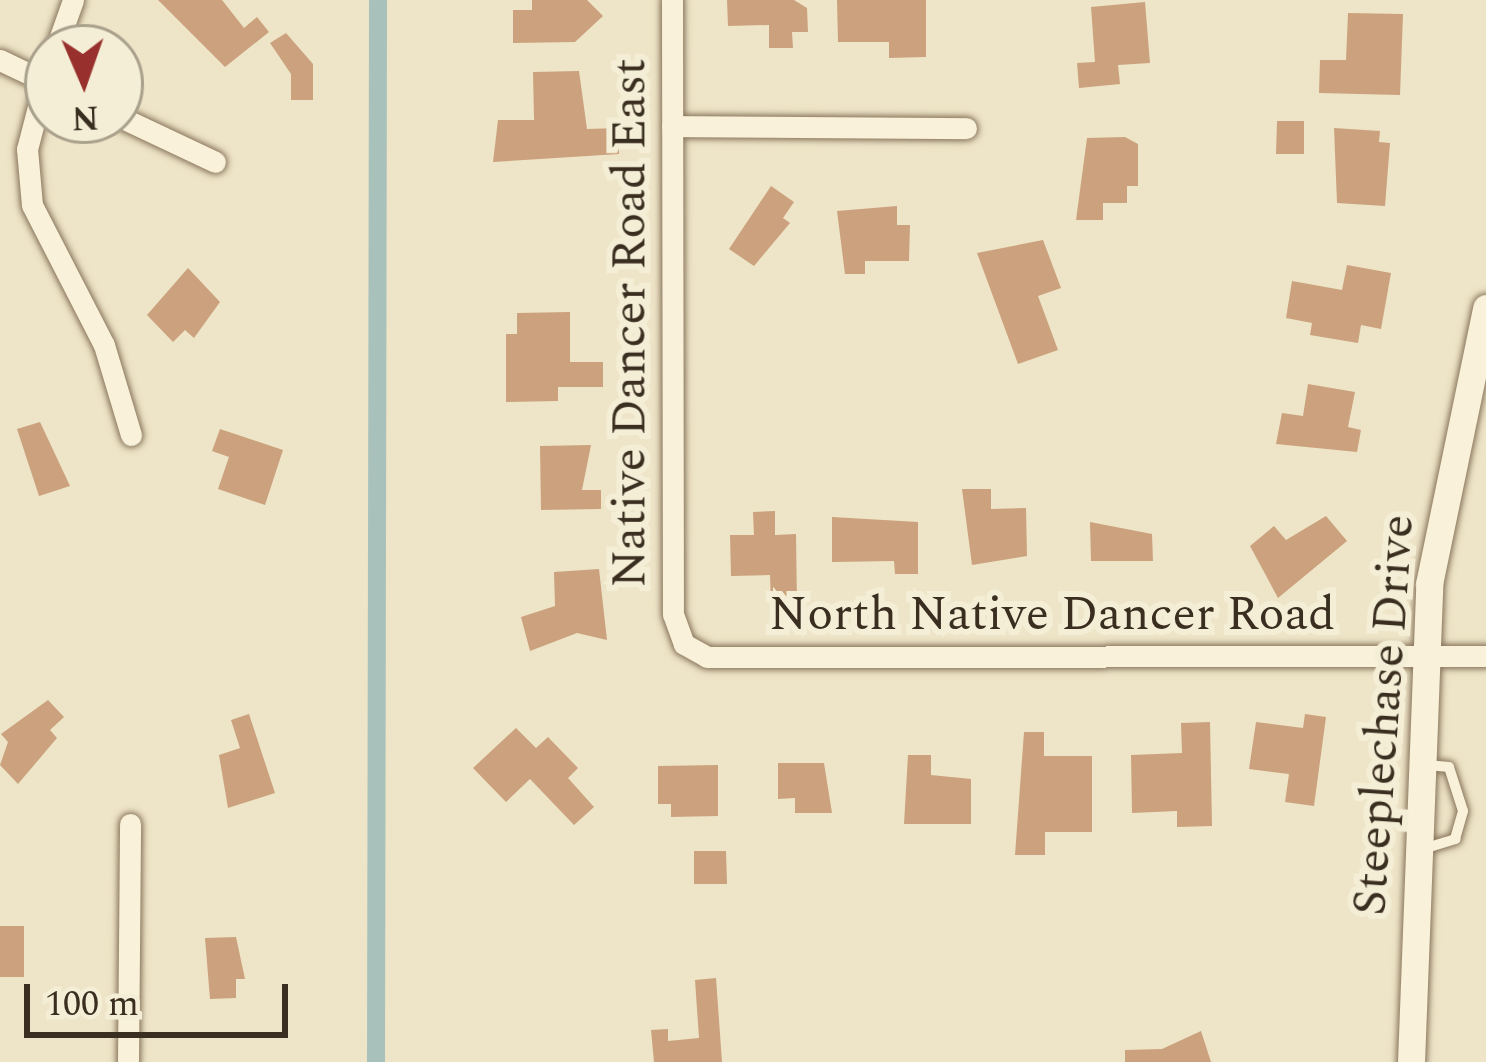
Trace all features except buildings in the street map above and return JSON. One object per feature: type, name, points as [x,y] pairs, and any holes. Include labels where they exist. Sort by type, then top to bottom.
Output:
[{"type":"street","name":"Native Dancer Road East","points":[[672,0],[673,614],[684,644]]},
{"type":"street","points":[[672,126],[967,128]]},
{"type":"street","points":[[144,128],[215,162]]},
{"type":"street","points":[[28,144],[32,205],[104,345],[131,435]]},
{"type":"street","name":"Steeplechase Drive","points":[[1411,1062],[1416,765],[1424,656],[1436,544],[1486,308]]},
{"type":"street","name":"North Native Dancer Road","points":[[684,644],[707,657],[1486,656]]},
{"type":"street","points":[[128,1062],[130,824]]},
{"type":"lane","points":[[1414,850],[1455,839],[1463,811],[1449,767],[1416,765]]},
{"type":"waterway","points":[[376,1062],[378,0]]}]
